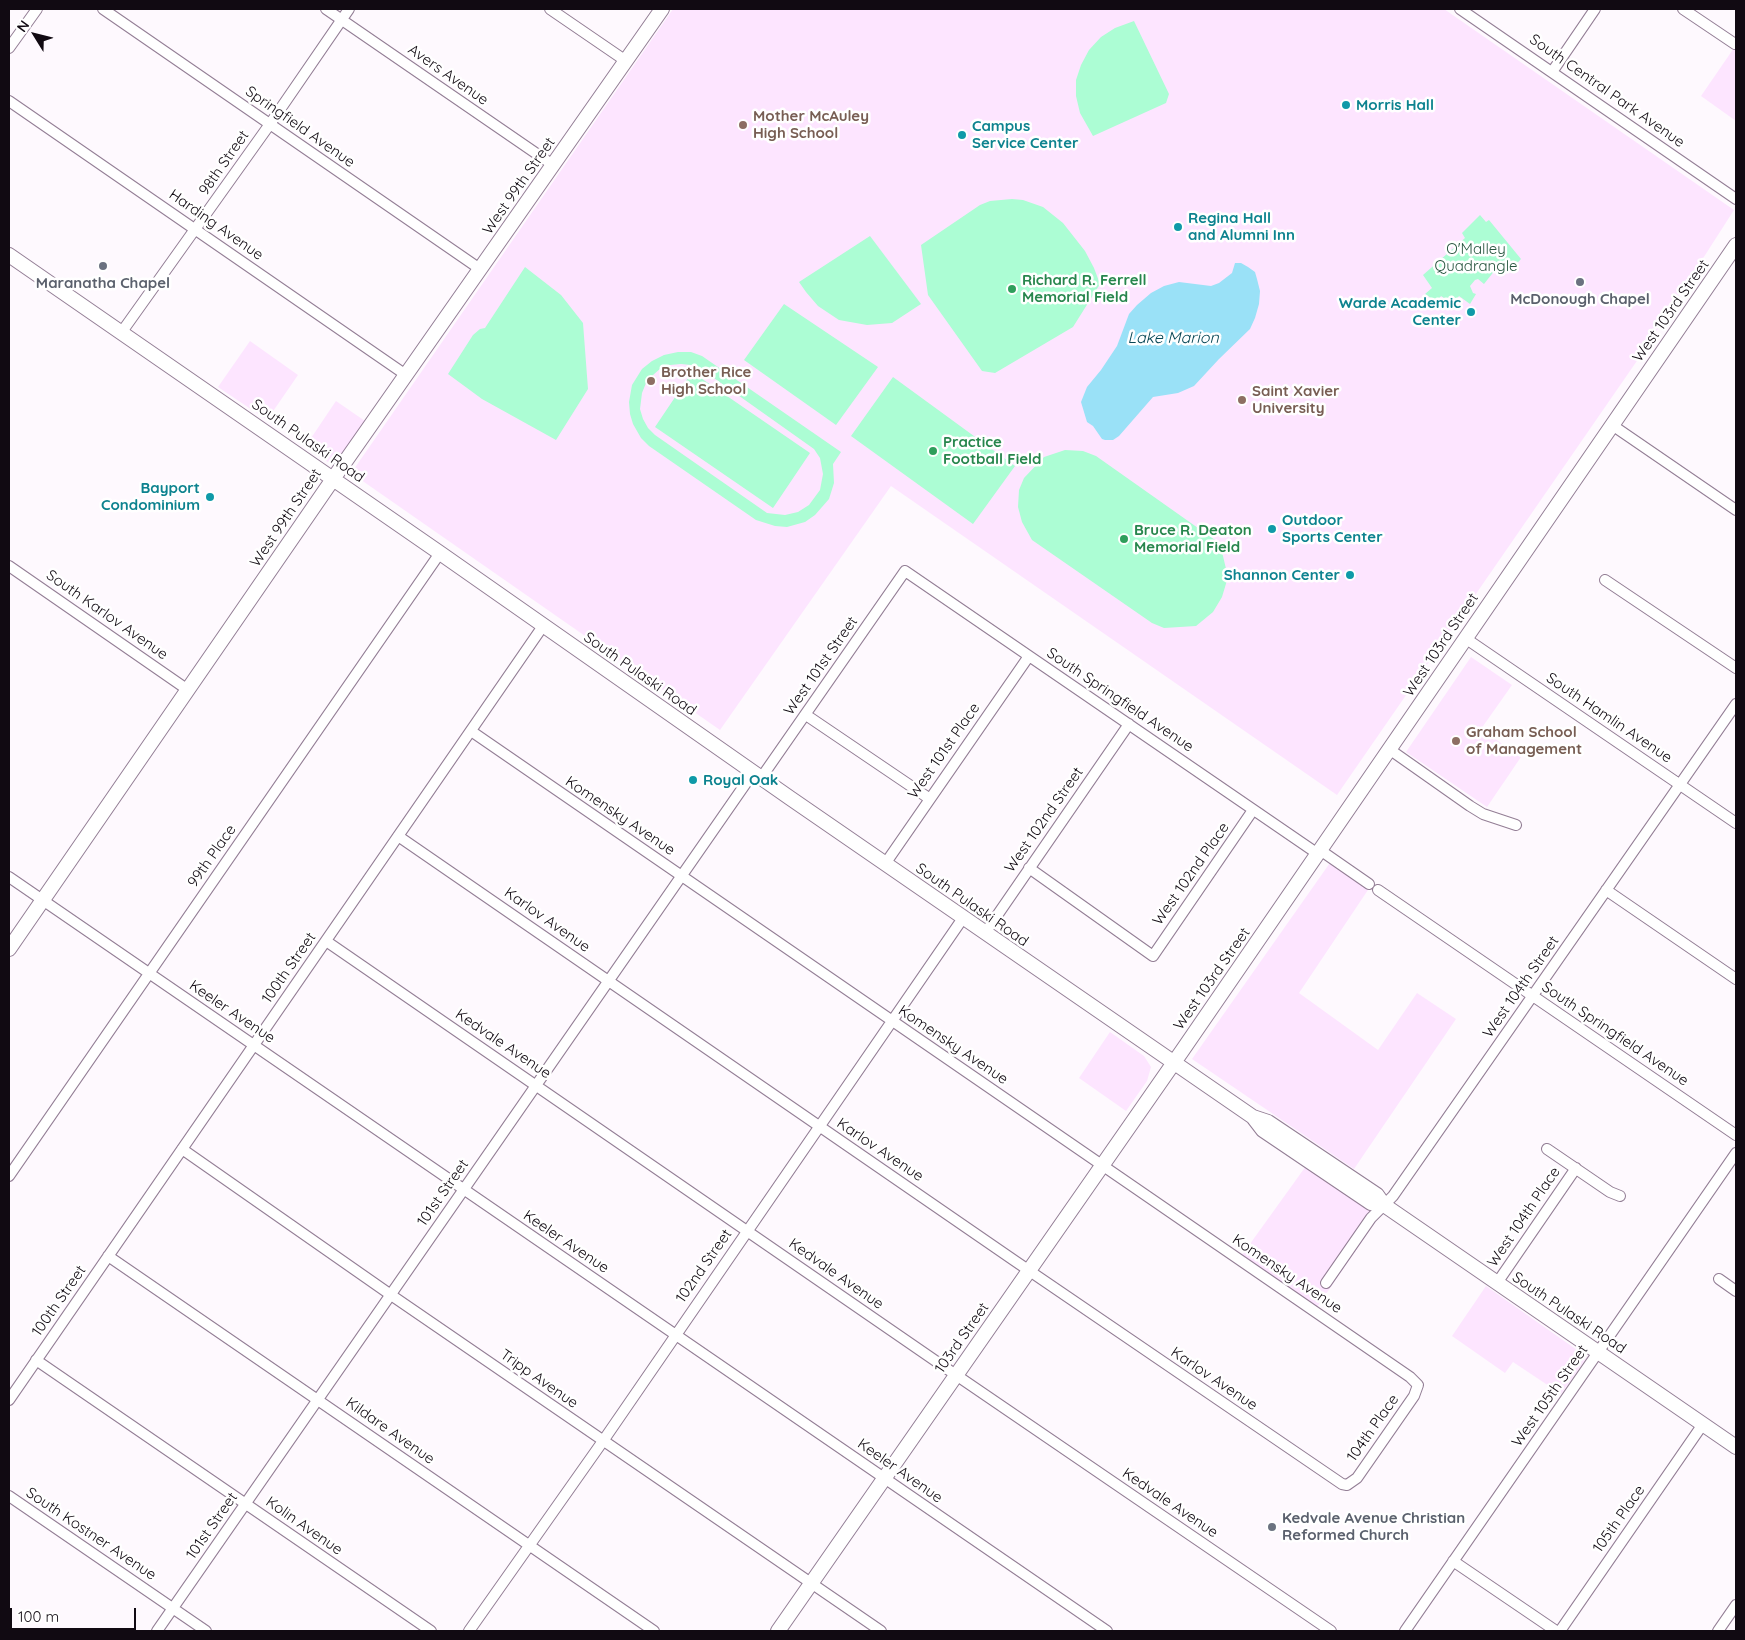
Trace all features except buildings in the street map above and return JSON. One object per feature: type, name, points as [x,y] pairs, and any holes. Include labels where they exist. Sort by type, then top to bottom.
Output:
[{"type":"main road","name":"West 99th Street","points":[[9,949],[333,479],[662,9]]},
{"type":"main road","name":"West 103rd Street","points":[[1173,1063],[1736,245]]},
{"type":"main road","name":"South Pulaski Road","points":[[9,255],[440,553],[757,776],[1253,1118],[1262,1130],[1371,1203],[1384,1205],[1736,1447]]},
{"type":"main road","name":"103rd Street","points":[[778,1631],[1173,1063]]},
{"type":"street","points":[[9,48],[36,9]]},
{"type":"street","name":"Springfield Avenue","points":[[103,9],[480,269]]},
{"type":"street","name":"Avers Avenue","points":[[326,9],[553,165]]},
{"type":"street","name":"98th Street","points":[[122,333],[349,9]]},
{"type":"street","points":[[550,9],[626,61]]},
{"type":"street","name":"South Central Park Avenue","points":[[1460,9],[1736,199]]},
{"type":"street","points":[[1552,72],[1595,9]]},
{"type":"street","points":[[1683,9],[1735,44]]},
{"type":"street","name":"Harding Avenue","points":[[9,101],[196,228],[406,375]]},
{"type":"street","points":[[1612,425],[1736,510]]},
{"type":"street","name":"99th Place","points":[[9,1176],[440,553]]},
{"type":"street","name":"South Karlov Avenue","points":[[9,566],[188,690]]},
{"type":"street","name":"South Springfield Avenue","points":[[905,571],[1253,810],[1373,887],[1736,1135]]},
{"type":"street","name":"West 101st Street","points":[[757,776],[806,714],[905,571]]},
{"type":"street","points":[[1605,580],[1736,668]]},
{"type":"street","name":"100th Street","points":[[9,1400],[543,626]]},
{"type":"street","name":"South Hamlin Avenue","points":[[1465,638],[1736,823]]},
{"type":"street","name":"West 101st Place","points":[[885,864],[1028,656]]},
{"type":"street","name":"West 104th Street","points":[[1326,1282],[1371,1218],[1394,1196],[1736,704]]},
{"type":"street","points":[[806,714],[930,799]]},
{"type":"street","name":"West 102nd Street","points":[[985,933],[1129,724]]},
{"type":"street","name":"Komensky Avenue","points":[[471,732],[1410,1377],[1418,1385]]},
{"type":"street","points":[[1389,749],[1483,814],[1516,825]]},
{"type":"street","name":"101st Street","points":[[157,1631],[681,876],[757,776]]},
{"type":"street","name":"West 102nd Place","points":[[1029,868],[1153,956],[1253,810]]},
{"type":"street","name":"Karlov Avenue","points":[[398,836],[1029,1271],[1337,1481],[1347,1485]]},
{"type":"street","name":"Keeler Avenue","points":[[9,877],[1107,1631]]},
{"type":"street","points":[[1606,890],[1736,979]]},
{"type":"street","name":"102nd Street","points":[[469,1631],[530,1546],[674,1334],[963,918]]},
{"type":"street","name":"Kedvale Avenue","points":[[326,941],[1331,1631]]},
{"type":"street","name":"Tripp Avenue","points":[[182,1149],[602,1441],[881,1631]]},
{"type":"street","points":[[1547,1149],[1610,1192],[1620,1196]]},
{"type":"street","name":"West 105th Street","points":[[1405,1631],[1736,1153]]},
{"type":"street","name":"West 104th Place","points":[[1497,1283],[1576,1168]]},
{"type":"street","name":"Kildare Avenue","points":[[108,1256],[654,1631]]},
{"type":"street","points":[[1719,1279],[1736,1291]]},
{"type":"street","name":"Kolin Avenue","points":[[36,1360],[431,1631]]},
{"type":"street","name":"104th Place","points":[[1347,1485],[1356,1478],[1372,1457],[1414,1396],[1418,1385]]},
{"type":"street","name":"105th Place","points":[[1560,1631],[1702,1424]]},
{"type":"street","name":"South Kostner Avenue","points":[[9,1496],[206,1631]]},
{"type":"street","points":[[1454,1561],[1556,1631]]},
{"type":"street","points":[[1718,1631],[1736,1605]]},
{"type":"shaded area","name":"Saint Xavier University","points":[[673,9],[1444,9],[1734,210],[1641,355],[1337,795],[891,486],[720,730],[354,475],[354,469]]},
{"type":"shaded area","points":[[1736,45],[1736,121],[1701,96]]},
{"type":"shaded area","points":[[250,341],[298,375],[267,420],[218,387]]},
{"type":"shaded area","points":[[336,401],[365,421],[339,459],[334,462],[328,462],[305,447]]},
{"type":"shaded area","name":"Graham School of Management","points":[[1471,657],[1512,685],[1481,729],[1521,757],[1487,807],[1406,752]]},
{"type":"shaded area","points":[[1332,860],[1370,887],[1299,993],[1378,1050],[1417,993],[1456,1019],[1354,1169],[1192,1059]]},
{"type":"shaded area","points":[[1110,1032],[1144,1056],[1151,1067],[1147,1081],[1126,1111],[1079,1078]]},
{"type":"shaded area","points":[[1306,1166],[1381,1214],[1317,1307],[1242,1255]]},
{"type":"shaded area","points":[[1486,1286],[1587,1357],[1561,1394],[1513,1362],[1505,1373],[1452,1336]]},
{"type":"green space","points":[[1134,21],[1169,94],[1166,103],[1093,136],[1080,113],[1076,96],[1076,80],[1081,65],[1089,50],[1101,37],[1115,28]]},
{"type":"green space","name":"Richard R. Ferrell Memorial Field","points":[[1023,200],[1043,207],[1063,223],[1085,251],[1100,284],[1073,327],[995,373],[982,371],[928,295],[921,245],[980,205],[990,201]]},
{"type":"green space","name":"O'Malley Quadrangle","points":[[1480,215],[1486,222],[1489,220],[1521,259],[1510,271],[1499,265],[1484,284],[1478,279],[1475,280],[1470,286],[1473,293],[1476,294],[1470,304],[1459,296],[1453,304],[1441,296],[1437,302],[1425,294],[1432,288],[1423,275],[1465,238],[1462,233]]},
{"type":"green space","points":[[870,236],[921,304],[892,323],[867,325],[839,320],[818,306],[799,282]]},
{"type":"green space","points":[[525,267],[561,295],[583,323],[588,389],[556,440],[482,399],[448,374],[473,335],[480,329],[485,328]]},
{"type":"green space","points":[[784,304],[878,367],[836,425],[744,360]]},
{"type":"green space","points":[[691,352],[702,356],[841,452],[833,464],[834,483],[829,499],[815,515],[805,522],[787,527],[775,526],[756,520],[649,446],[641,438],[630,414],[629,402],[632,385],[642,369],[664,355]],"holes":[[[670,365],[691,365],[704,371],[814,449],[820,458],[823,474],[820,490],[809,505],[798,512],[785,515],[767,513],[655,435],[648,428],[640,409],[642,393],[646,383],[661,368]]]},
{"type":"green space","points":[[692,372],[810,453],[773,508],[655,427]]},
{"type":"green space","name":"Practice Football Field","points":[[893,377],[1015,466],[973,524],[851,436]]},
{"type":"green space","points":[[1065,450],[1083,451],[1096,456],[1215,540],[1222,552],[1228,577],[1222,597],[1213,612],[1196,626],[1164,628],[1152,623],[1032,540],[1022,522],[1018,507],[1019,490],[1024,478],[1044,457]]},
{"type":"water","name":"Lake Marion","points":[[1235,263],[1241,263],[1255,272],[1260,291],[1259,304],[1250,329],[1194,386],[1178,393],[1153,397],[1119,436],[1113,440],[1102,439],[1093,426],[1087,422],[1081,402],[1087,387],[1117,346],[1129,314],[1151,293],[1164,286],[1179,282],[1211,286],[1219,283],[1232,273]]},
{"type":"place","name":"Morris Hall","points":[[1346,105]]},
{"type":"place","name":"Mother McAuley High School","points":[[743,125]]},
{"type":"place","name":"Campus Service Center","points":[[962,135]]},
{"type":"place","name":"Regina Hall and Alumni Inn","points":[[1178,227]]},
{"type":"place","name":"Maranatha Chapel","points":[[103,266]]},
{"type":"place","name":"McDonough Chapel","points":[[1580,282]]},
{"type":"place","name":"Richard R. Ferrell Memorial Field","points":[[1012,289]]},
{"type":"place","name":"Warde Academic Center","points":[[1471,312]]},
{"type":"place","name":"Brother Rice High School","points":[[651,381]]},
{"type":"place","name":"Saint Xavier University","points":[[1242,400]]},
{"type":"place","name":"Practice Football Field","points":[[933,451]]},
{"type":"place","name":"Bayport Condominium","points":[[210,497]]},
{"type":"place","name":"Outdoor Sports Center","points":[[1272,529]]},
{"type":"place","name":"Bruce R. Deaton Memorial Field","points":[[1124,539]]},
{"type":"place","name":"Shannon Center","points":[[1350,575]]},
{"type":"place","name":"Graham School of Management","points":[[1456,741]]},
{"type":"place","name":"Royal Oak","points":[[693,780]]},
{"type":"place","name":"Kedvale Avenue Christian Reformed Church","points":[[1272,1527]]}]
